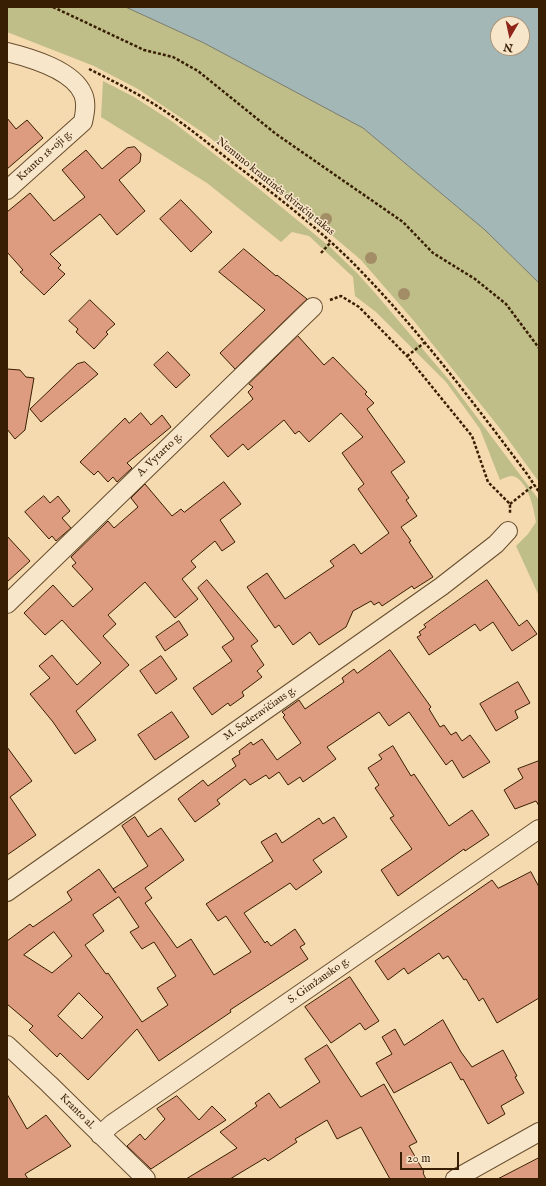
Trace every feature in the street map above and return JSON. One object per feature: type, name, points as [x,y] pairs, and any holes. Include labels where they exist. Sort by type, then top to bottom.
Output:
[{"type":"street","name":"Kranto 18-oji g.","points":[[7,52],[29,58],[66,74],[78,86],[84,95],[85,108],[83,122],[7,190]]},
{"type":"street","name":"A. Vytarto g.","points":[[7,604],[313,307]]},
{"type":"street","name":"M. Sederavičiaus g.","points":[[7,892],[442,586],[496,544],[508,531]]},
{"type":"street","name":"S. Gimžausko g.","points":[[100,1135],[112,1124],[539,829]]},
{"type":"street","name":"Kranto al.","points":[[7,1045],[146,1179]]},
{"type":"street","points":[[455,1179],[539,1132]]},
{"type":"path","points":[[53,7],[144,50],[173,57],[198,71],[276,134],[403,222],[433,253],[475,278],[506,304],[539,348]]},
{"type":"path","name":"Nemuno krantinės dviračių takas","points":[[85,67],[140,96],[175,118],[280,198],[353,264],[424,343],[457,383],[539,492]]},
{"type":"path","points":[[321,254],[330,243]]},
{"type":"path","points":[[313,307],[341,296],[360,308],[407,356],[472,436],[488,482],[510,504]]},
{"type":"path","points":[[407,356],[424,343]]},
{"type":"path","points":[[508,531],[510,504],[534,485]]},
{"type":"shaded area","points":[[7,7],[126,7],[204,43],[363,128],[485,230],[539,283],[539,482],[502,431],[414,321],[361,260],[288,198],[205,134],[138,89],[94,66],[7,32]]},
{"type":"shaded area","points":[[126,7],[539,7],[539,283],[485,230],[363,128],[204,43]]},
{"type":"shaded area","points":[[103,81],[134,97],[173,122],[258,188],[329,246],[375,293],[449,380],[539,500],[539,596],[516,546],[528,534],[536,522],[534,510],[526,488],[518,478],[512,476],[500,480],[480,429],[446,382],[376,312],[355,296],[353,277],[309,236],[292,232],[281,242],[207,183],[101,117]]},
{"type":"building","points":[[7,118],[16,129],[27,120],[43,138],[7,169]]},
{"type":"building","points":[[135,147],[141,154],[140,162],[119,180],[145,211],[117,235],[100,214],[50,254],[61,265],[58,268],[65,274],[44,295],[20,272],[23,270],[7,252],[7,212],[30,193],[54,221],[85,197],[62,170],[86,150],[102,169],[127,148]]},
{"type":"building","points":[[181,200],[212,232],[191,252],[160,219]]},
{"type":"building","points":[[244,249],[276,276],[277,275],[307,299],[235,369],[220,353],[265,310],[219,272]]},
{"type":"building","points":[[90,300],[115,324],[106,332],[108,334],[94,349],[76,332],[78,329],[69,321]]},
{"type":"building","points":[[298,336],[324,365],[333,357],[367,392],[365,394],[374,403],[367,409],[405,462],[391,472],[409,498],[406,500],[417,516],[401,527],[411,541],[409,542],[433,577],[414,589],[412,586],[382,606],[379,602],[374,605],[371,601],[353,611],[346,627],[319,645],[310,632],[293,645],[279,625],[275,628],[247,587],[267,573],[285,599],[334,566],[330,561],[354,544],[361,554],[389,533],[358,489],[364,484],[342,453],[363,437],[341,413],[309,442],[299,431],[295,434],[284,420],[248,450],[243,444],[228,457],[210,436],[253,399],[248,392],[253,387],[249,384]]},
{"type":"building","points":[[168,352],[190,375],[176,388],[154,365]]},
{"type":"building","points":[[85,362],[98,374],[41,422],[30,409],[77,364]]},
{"type":"building","points":[[7,369],[20,370],[26,377],[34,378],[25,430],[15,439],[7,429]]},
{"type":"building","points":[[141,413],[151,425],[162,415],[171,427],[127,463],[132,468],[117,482],[113,477],[108,482],[98,471],[94,475],[80,462],[125,418],[129,423]]},
{"type":"building","points":[[224,482],[241,504],[220,520],[235,542],[222,551],[215,541],[191,561],[196,567],[182,579],[198,599],[175,618],[145,582],[108,615],[116,624],[103,636],[129,665],[76,711],[96,740],[75,754],[53,722],[30,694],[50,678],[39,666],[52,655],[77,685],[101,663],[62,620],[45,635],[24,613],[53,585],[73,607],[93,589],[72,566],[76,563],[71,557],[108,521],[114,528],[138,507],[131,498],[145,484],[172,516],[181,509],[184,512]]},
{"type":"building","points":[[44,496],[50,503],[58,496],[70,511],[62,518],[71,528],[56,541],[52,536],[49,539],[25,512]]},
{"type":"building","points":[[7,536],[30,561],[7,582]]},
{"type":"building","points":[[207,580],[258,641],[251,646],[264,665],[257,671],[262,677],[242,692],[244,696],[230,706],[228,703],[212,715],[193,688],[232,661],[222,647],[234,639],[198,588]]},
{"type":"building","points":[[487,580],[519,626],[527,620],[537,634],[512,651],[493,622],[480,631],[475,624],[429,655],[417,637],[421,635],[419,632],[426,627],[424,625]]},
{"type":"building","points":[[179,621],[188,635],[165,651],[156,637]]},
{"type":"building","points":[[390,650],[431,707],[429,709],[440,727],[444,725],[451,735],[456,732],[462,741],[470,735],[490,762],[463,778],[452,760],[446,765],[409,712],[389,726],[379,712],[327,747],[336,759],[303,782],[300,777],[288,785],[279,772],[269,779],[266,775],[250,785],[245,779],[217,800],[220,804],[195,822],[178,799],[203,780],[208,786],[236,766],[232,759],[240,754],[239,751],[251,742],[253,745],[262,739],[277,760],[301,743],[283,717],[285,715],[282,712],[299,700],[305,709],[344,682],[342,678],[354,669],[357,673]]},
{"type":"building","points":[[161,656],[177,679],[156,694],[140,671]]},
{"type":"building","points":[[518,682],[530,703],[515,711],[518,718],[496,731],[480,704]]},
{"type":"building","points":[[172,712],[189,737],[155,760],[138,735]]},
{"type":"building","points":[[393,746],[411,776],[414,774],[449,826],[472,810],[489,835],[465,851],[464,849],[398,896],[381,870],[412,849],[390,818],[394,816],[375,788],[379,785],[368,768],[382,759],[379,755]]},
{"type":"building","points":[[7,747],[32,781],[10,797],[36,835],[7,855]]},
{"type":"building","points":[[539,761],[539,806],[536,801],[515,809],[504,790],[523,778],[518,769]]},
{"type":"building","points":[[135,817],[148,837],[161,828],[184,860],[145,888],[152,898],[145,903],[177,948],[191,939],[214,975],[251,952],[226,916],[218,921],[206,904],[273,861],[261,842],[276,833],[282,843],[319,818],[323,824],[334,817],[347,837],[313,860],[322,872],[296,890],[290,883],[244,913],[265,943],[267,941],[271,946],[295,929],[305,944],[300,947],[308,959],[230,1010],[231,1012],[159,1061],[137,1029],[88,1080],[60,1053],[57,1057],[29,1030],[33,1026],[7,1004],[7,941],[30,924],[33,927],[72,900],[67,892],[99,869],[113,889],[148,866],[122,826]],"holes":[[[119,897],[139,927],[130,932],[142,949],[154,942],[176,976],[157,988],[168,1005],[142,1022],[108,973],[106,974],[85,945],[104,931],[93,915]],[[54,932],[72,956],[52,973],[24,955]],[[79,993],[103,1017],[82,1039],[58,1016]]]},
{"type":"building","points":[[531,872],[539,887],[539,998],[497,1023],[483,998],[479,1001],[466,979],[464,980],[448,956],[443,959],[439,953],[408,974],[404,968],[388,980],[375,961],[492,880],[498,888]]},
{"type":"building","points":[[350,977],[379,1021],[365,1030],[360,1023],[331,1043],[305,1007]]},
{"type":"building","points":[[443,1020],[461,1052],[472,1067],[503,1050],[517,1076],[515,1077],[524,1093],[501,1106],[505,1114],[488,1124],[463,1079],[461,1080],[451,1062],[394,1093],[376,1063],[392,1054],[382,1037],[395,1029],[404,1045]]},
{"type":"building","points":[[327,1045],[361,1097],[384,1084],[417,1142],[409,1146],[424,1172],[423,1173],[426,1179],[390,1179],[361,1127],[337,1139],[327,1120],[295,1139],[297,1142],[268,1161],[265,1158],[230,1179],[186,1179],[237,1148],[220,1132],[257,1106],[255,1103],[269,1093],[280,1108],[320,1082],[305,1059]]},
{"type":"building","points":[[7,1094],[27,1129],[46,1115],[71,1146],[25,1174],[28,1179],[7,1179]]},
{"type":"building","points":[[177,1096],[199,1120],[212,1106],[226,1120],[151,1169],[127,1146],[140,1134],[145,1140],[165,1119],[157,1109]]},
{"type":"building","points":[[539,1158],[539,1179],[498,1179]]}]
